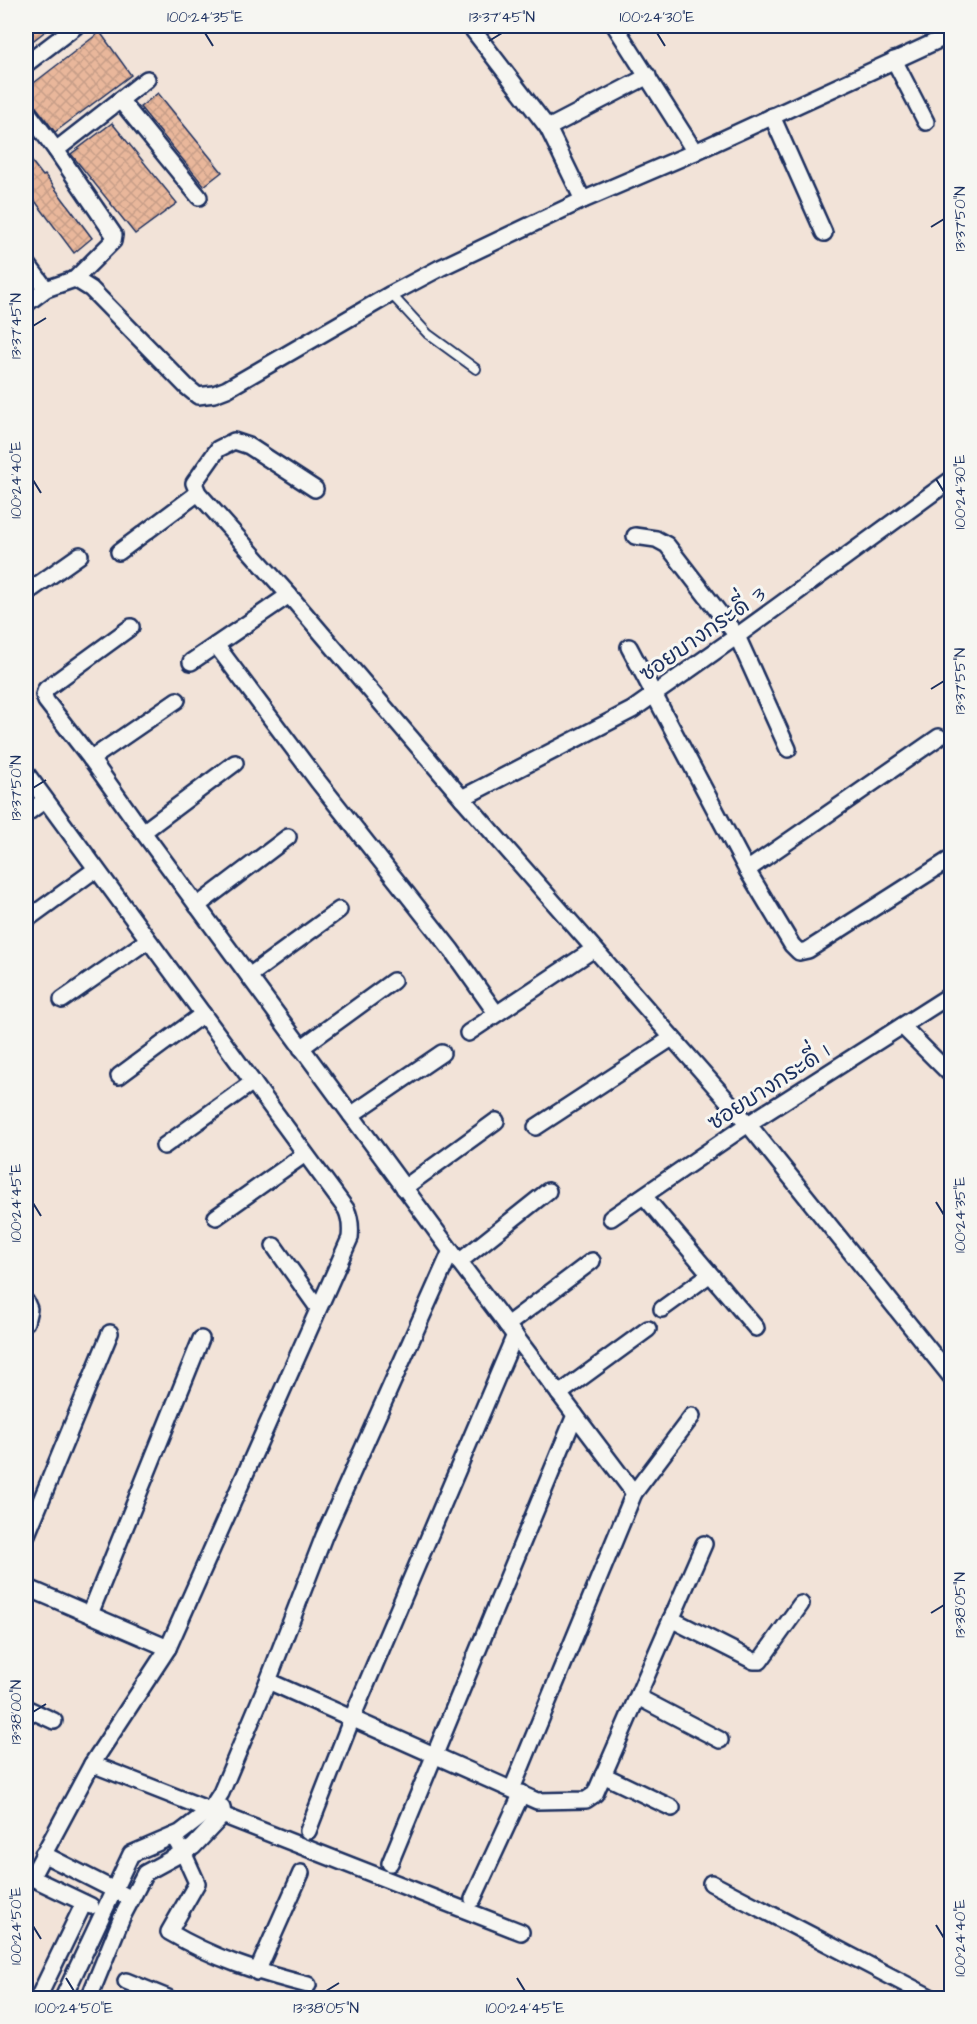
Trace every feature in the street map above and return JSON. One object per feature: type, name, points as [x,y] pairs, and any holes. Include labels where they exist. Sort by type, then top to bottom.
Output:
[{"type":"street","points":[[26,64],[76,26]]},
{"type":"street","points":[[470,26],[548,129],[583,200]]},
{"type":"street","points":[[615,26],[695,152]]},
{"type":"street","points":[[75,279],[91,289],[198,396],[214,394],[227,390],[440,268],[583,200],[695,152],[951,34]]},
{"type":"street","points":[[894,60],[926,122]]},
{"type":"street","points":[[548,129],[648,76]]},
{"type":"street","points":[[56,150],[147,79]]},
{"type":"street","points":[[120,100],[199,196]]},
{"type":"street","points":[[26,111],[56,150],[114,235],[113,241],[75,279],[46,289],[26,304]]},
{"type":"street","points":[[772,116],[824,233]]},
{"type":"street","points":[[26,262],[46,289]]},
{"type":"street","points":[[315,489],[249,446],[234,441],[218,449],[194,483],[198,494],[289,595],[462,798],[748,1124],[951,1378]]},
{"type":"street","name":"ซอยบางกระดี่ 3","points":[[462,798],[632,710],[951,479]]},
{"type":"street","points":[[119,552],[198,494]]},
{"type":"street","points":[[635,536],[656,539],[667,545],[737,636],[788,749]]},
{"type":"street","points":[[26,593],[80,555]]},
{"type":"street","points":[[191,662],[289,595]]},
{"type":"street","points":[[131,627],[46,689],[44,692],[46,701],[92,759],[142,832],[404,1188],[634,1492]]},
{"type":"street","points":[[216,645],[317,780],[453,951],[496,1013]]},
{"type":"street","points":[[629,647],[747,870],[792,945],[799,952],[808,950],[951,858]]},
{"type":"street","points":[[92,759],[177,700]]},
{"type":"street","points":[[747,870],[939,737]]},
{"type":"street","points":[[142,832],[235,763]]},
{"type":"street","points":[[26,773],[346,1209],[351,1222],[351,1239],[318,1308],[168,1648],[92,1764],[44,1854],[28,1877],[121,1921]]},
{"type":"street","points":[[26,814],[45,800]]},
{"type":"street","points":[[197,906],[288,837]]},
{"type":"street","points":[[26,920],[96,869]]},
{"type":"street","points":[[249,976],[339,910]]},
{"type":"street","points":[[62,1000],[148,940]]},
{"type":"street","points":[[468,1032],[594,949]]},
{"type":"street","points":[[301,1047],[393,981]]},
{"type":"street","name":"ซอยบางกระดี่ 1","points":[[611,1218],[748,1124],[951,994]]},
{"type":"street","points":[[119,1076],[203,1014]]},
{"type":"street","points":[[902,1026],[951,1076]]},
{"type":"street","points":[[536,1127],[672,1038]]},
{"type":"street","points":[[351,1115],[442,1053]]},
{"type":"street","points":[[164,1146],[253,1082]]},
{"type":"street","points":[[404,1188],[496,1121]]},
{"type":"street","points":[[216,1217],[305,1154]]},
{"type":"street","points":[[89,1998],[131,1899],[146,1874],[193,1847],[217,1813],[221,1793],[268,1681],[324,1536],[455,1256],[548,1191]]},
{"type":"street","points":[[644,1196],[756,1328]]},
{"type":"street","points":[[274,1246],[318,1308]]},
{"type":"street","points":[[308,1831],[511,1330],[592,1261]]},
{"type":"street","points":[[662,1309],[710,1275]]},
{"type":"street","points":[[26,1302],[29,1309],[26,1322]]},
{"type":"street","points":[[559,1394],[648,1329]]},
{"type":"street","points":[[26,1537],[110,1333]]},
{"type":"street","points":[[90,1614],[201,1339]]},
{"type":"street","points":[[390,1863],[575,1415]]},
{"type":"street","points":[[473,1899],[634,1492],[692,1416]]},
{"type":"street","points":[[268,1681],[537,1801],[586,1800],[595,1794],[704,1544]]},
{"type":"street","points":[[26,1588],[168,1648]]},
{"type":"street","points":[[671,1620],[754,1661],[760,1661],[801,1604]]},
{"type":"street","points":[[638,1697],[720,1740]]},
{"type":"street","points":[[26,1708],[54,1721]]},
{"type":"street","points":[[92,1764],[521,1932]]},
{"type":"street","points":[[603,1775],[672,1808]]},
{"type":"street","points":[[63,1998],[131,1854],[180,1833],[217,1813]]},
{"type":"street","points":[[173,1836],[197,1883],[169,1932],[199,1949],[257,1972],[308,1984]]},
{"type":"street","points":[[44,1854],[131,1899]]},
{"type":"street","points":[[257,1972],[301,1873]]},
{"type":"street","points":[[711,1883],[932,1998]]},
{"type":"street","points":[[38,1998],[84,1903]]},
{"type":"street","points":[[126,1981],[168,1998]]},
{"type":"lane","points":[[391,294],[428,334],[476,369]]},
{"type":"building","points":[[26,26],[52,26],[26,46]]},
{"type":"building","points":[[100,32],[131,75],[55,132],[34,104],[26,100],[26,89]]},
{"type":"building","points":[[158,93],[222,172],[204,186],[140,107]]},
{"type":"building","points":[[112,123],[177,203],[135,234],[71,154]]},
{"type":"building","points":[[26,154],[43,176],[45,175],[92,238],[74,253],[26,189]]}]
